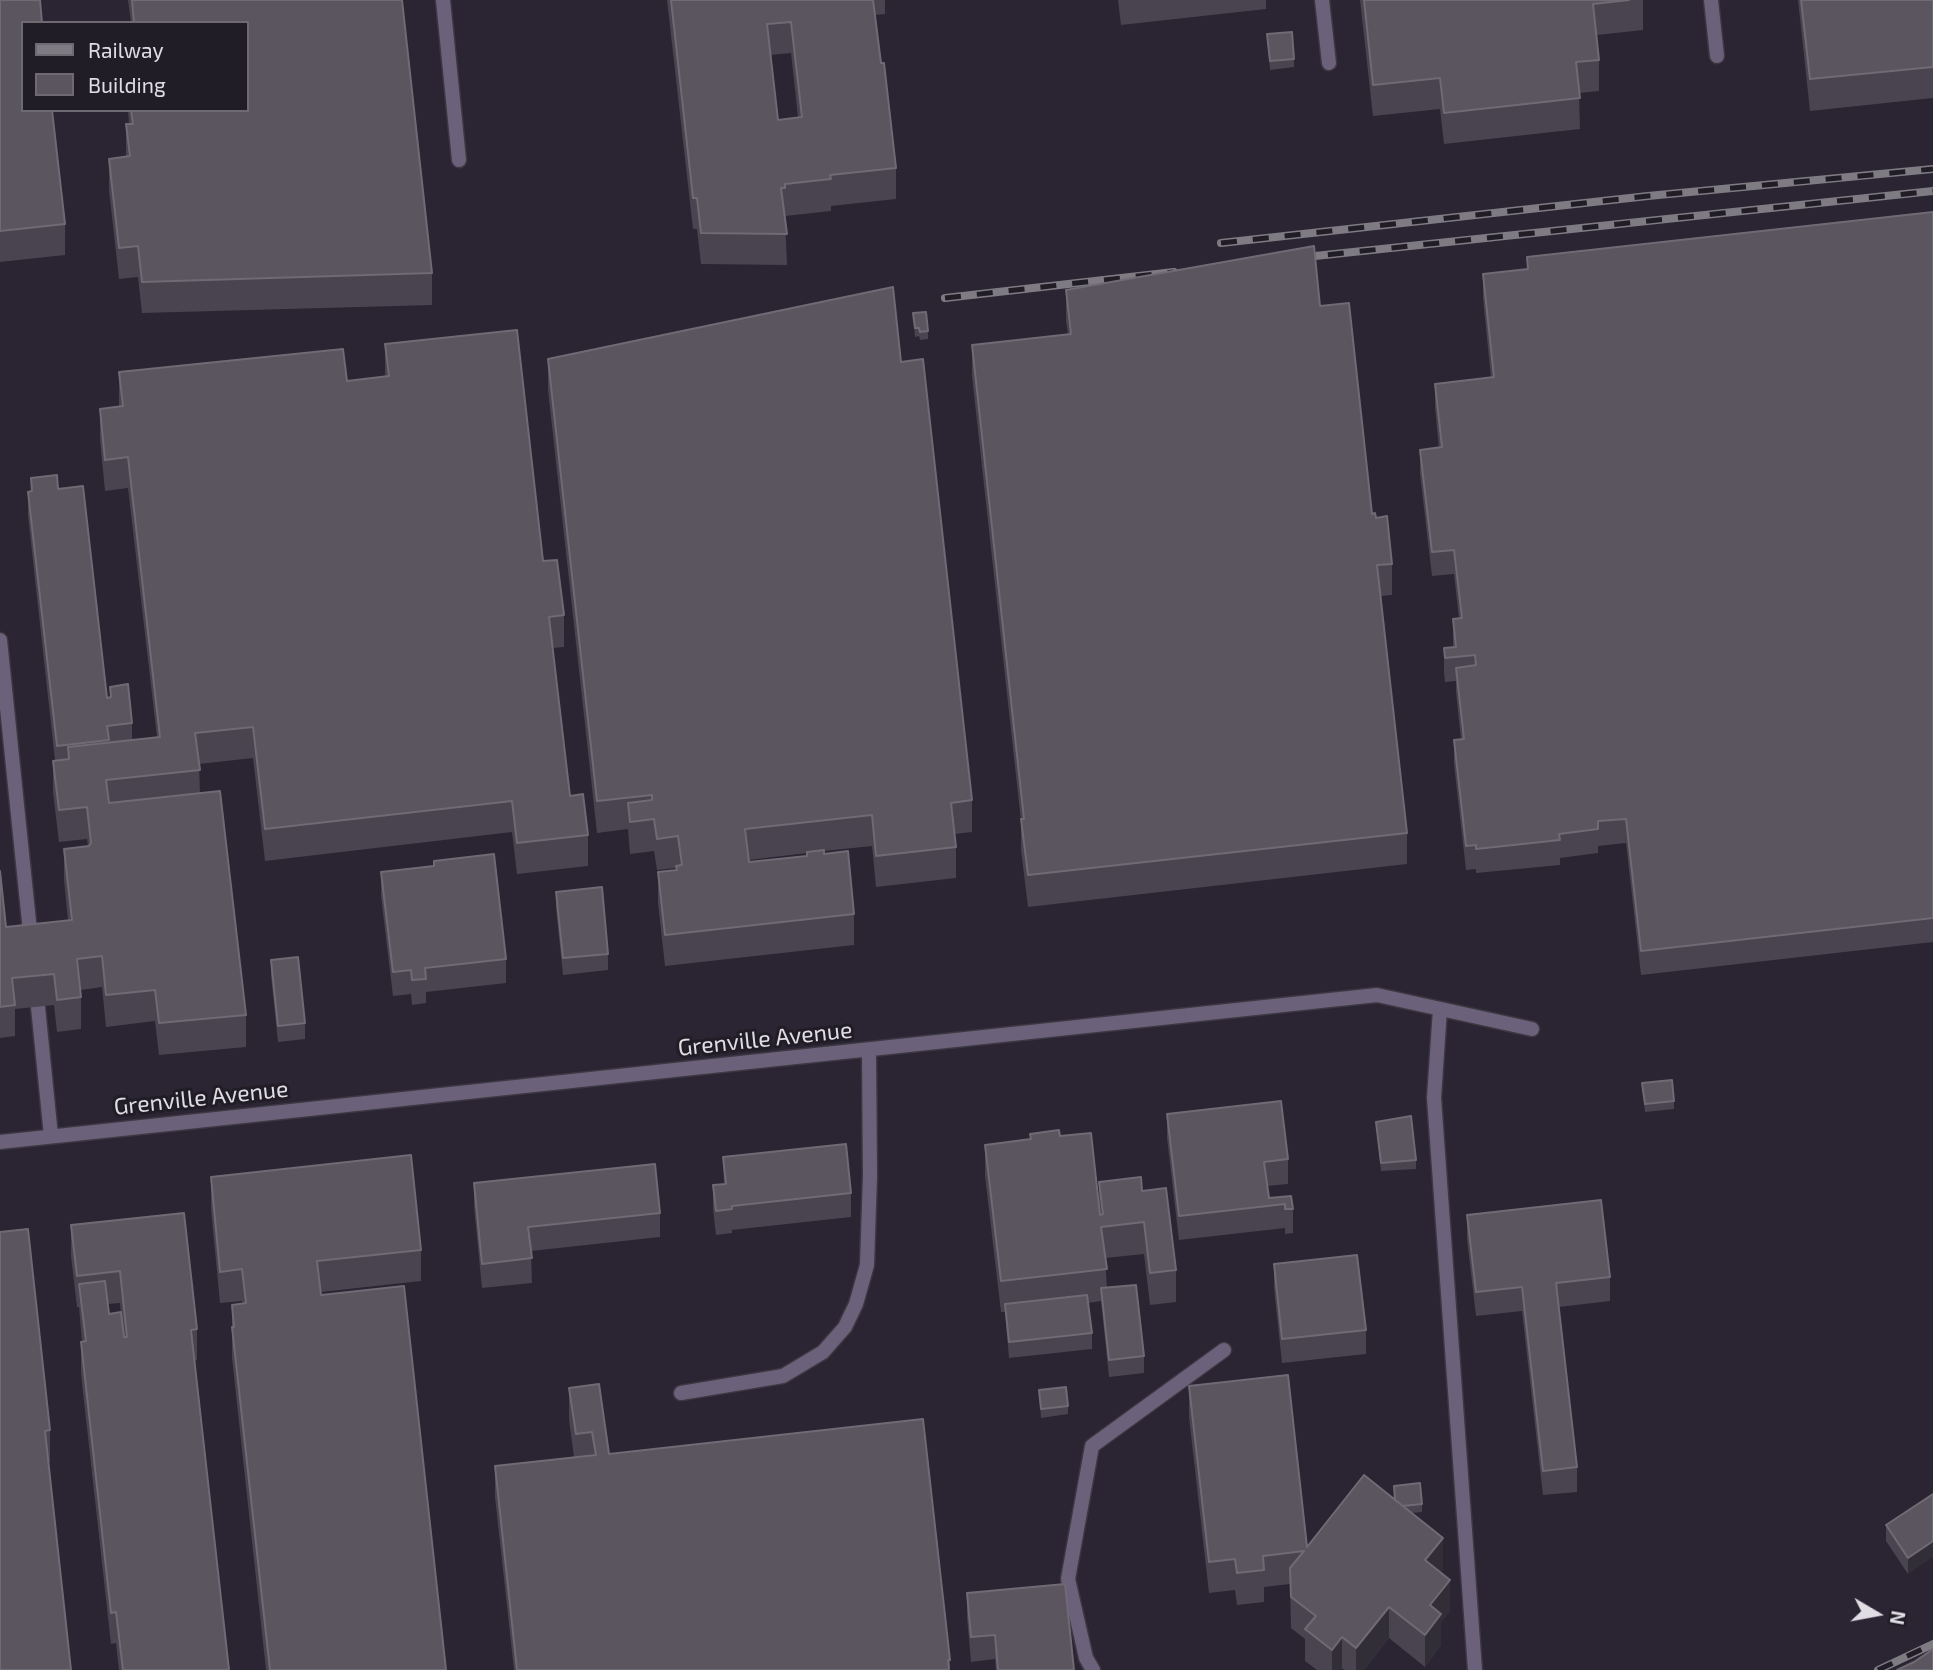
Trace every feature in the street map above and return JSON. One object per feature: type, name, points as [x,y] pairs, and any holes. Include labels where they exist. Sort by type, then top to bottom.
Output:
[{"type":"lane","points":[[443,0],[459,160]]},
{"type":"lane","points":[[1322,0],[1329,63]]},
{"type":"lane","points":[[1711,0],[1717,56]]},
{"type":"lane","points":[[0,640],[33,956]]},
{"type":"lane","name":"Grenville Avenue","points":[[0,1142],[1377,995],[1532,1029]]},
{"type":"lane","points":[[38,1007],[51,1136]]},
{"type":"lane","points":[[1440,1009],[1434,1098],[1475,1670]]},
{"type":"lane","points":[[681,1393],[783,1376],[823,1352],[845,1327],[856,1304],[867,1265],[870,1051]]},
{"type":"lane","points":[[1093,1670],[1086,1658],[1068,1579],[1092,1446],[1224,1350]]},
{"type":"shaded area","points":[[0,0],[1933,0],[1933,1670],[0,1670]]},
{"type":"building","points":[[0,0],[40,0],[42,21],[21,21],[21,112],[52,112],[65,224],[0,231]]},
{"type":"building","points":[[132,0],[402,0],[432,273],[142,282],[138,246],[119,248],[109,159],[130,156],[126,124],[133,124],[131,112],[248,112],[248,21],[134,21]]},
{"type":"building","points":[[671,0],[873,0],[881,63],[884,63],[896,168],[830,175],[831,179],[785,184],[785,188],[781,188],[787,234],[701,233],[697,198],[693,198]],"holes":[[[791,22],[802,117],[778,120],[767,24]]]},
{"type":"building","points":[[1364,0],[1629,0],[1593,4],[1599,60],[1576,62],[1580,98],[1444,113],[1440,78],[1373,85]]},
{"type":"building","points":[[1801,0],[1933,0],[1933,67],[1810,79]]},
{"type":"building","points":[[1292,32],[1294,59],[1270,61],[1267,34]]},
{"type":"building","points":[[1933,212],[1933,918],[1641,951],[1626,819],[1598,821],[1598,829],[1559,834],[1560,840],[1476,849],[1476,845],[1466,846],[1454,740],[1464,739],[1456,668],[1476,665],[1475,655],[1445,658],[1444,648],[1456,647],[1453,619],[1462,618],[1454,550],[1432,552],[1420,450],[1442,447],[1435,384],[1494,377],[1483,274],[1528,269],[1527,257]]},
{"type":"building","points":[[1314,246],[1320,306],[1349,303],[1372,514],[1375,513],[1376,518],[1387,516],[1392,564],[1377,565],[1407,833],[1028,875],[972,345],[1071,334],[1066,290]]},
{"type":"building","points":[[893,287],[901,362],[923,359],[972,800],[951,803],[956,847],[876,856],[872,815],[745,829],[749,862],[807,856],[807,852],[824,850],[824,854],[848,851],[854,914],[665,935],[658,872],[677,870],[676,866],[682,865],[678,836],[657,839],[654,819],[630,822],[628,803],[652,800],[652,795],[597,801],[548,359]]},
{"type":"building","points":[[926,312],[928,331],[920,332],[919,328],[915,328],[913,313]]},
{"type":"building","points":[[517,330],[543,561],[557,560],[564,615],[549,617],[570,796],[583,794],[588,835],[517,843],[512,801],[265,829],[253,727],[195,733],[200,770],[106,780],[109,803],[220,791],[246,1015],[159,1023],[155,990],[106,995],[102,956],[77,959],[81,997],[57,1000],[54,974],[12,978],[15,1005],[0,1007],[0,871],[6,927],[72,920],[64,849],[89,846],[91,843],[87,807],[59,810],[53,761],[69,759],[68,747],[160,737],[128,457],[105,460],[100,409],[123,406],[119,372],[343,349],[347,381],[389,376],[385,344]]},
{"type":"building","points":[[57,475],[58,489],[83,486],[107,698],[111,697],[110,687],[128,684],[132,723],[107,726],[109,740],[57,746],[28,492],[32,491],[31,478]]},
{"type":"building","points":[[494,854],[506,959],[425,968],[426,979],[412,980],[411,970],[393,972],[381,872],[434,866],[434,861]]},
{"type":"building","points":[[602,887],[608,954],[563,958],[556,892]]},
{"type":"building","points":[[298,957],[305,1023],[278,1026],[271,960]]},
{"type":"building","points":[[1672,1080],[1674,1101],[1645,1104],[1642,1083]]},
{"type":"building","points":[[1281,1101],[1288,1159],[1264,1162],[1269,1198],[1291,1196],[1293,1209],[1285,1209],[1285,1204],[1179,1216],[1167,1114]]},
{"type":"building","points":[[1411,1116],[1416,1160],[1381,1163],[1376,1122]]},
{"type":"building","points":[[1059,1130],[1060,1136],[1091,1133],[1100,1215],[1103,1214],[1099,1182],[1141,1177],[1142,1191],[1166,1188],[1176,1270],[1150,1273],[1144,1222],[1101,1227],[1107,1269],[1001,1281],[985,1145],[1031,1139],[1030,1134]]},
{"type":"building","points":[[846,1144],[851,1193],[732,1206],[732,1209],[716,1211],[713,1185],[726,1184],[723,1157]]},
{"type":"building","points":[[411,1155],[421,1250],[317,1261],[321,1295],[404,1286],[446,1670],[270,1670],[232,1327],[232,1305],[246,1303],[242,1269],[220,1272],[211,1177]]},
{"type":"building","points":[[655,1164],[660,1213],[528,1227],[532,1258],[482,1264],[474,1183]]},
{"type":"building","points":[[1601,1200],[1610,1277],[1556,1283],[1577,1467],[1543,1471],[1522,1287],[1476,1292],[1467,1215]]},
{"type":"building","points":[[184,1213],[197,1329],[191,1330],[229,1670],[123,1670],[116,1612],[111,1613],[81,1342],[86,1341],[79,1284],[105,1281],[109,1314],[121,1312],[124,1337],[127,1337],[120,1271],[77,1276],[71,1225]]},
{"type":"building","points":[[28,1229],[50,1430],[45,1431],[71,1670],[0,1670],[0,1232]]},
{"type":"building","points":[[1357,1255],[1366,1330],[1282,1339],[1274,1264]]},
{"type":"building","points":[[1136,1285],[1144,1356],[1109,1360],[1101,1288]]},
{"type":"building","points":[[1087,1295],[1092,1333],[1009,1342],[1005,1304]]},
{"type":"building","points":[[1288,1375],[1307,1547],[1364,1475],[1443,1538],[1425,1560],[1450,1580],[1430,1605],[1441,1614],[1425,1635],[1389,1607],[1356,1648],[1342,1637],[1332,1650],[1305,1629],[1316,1616],[1291,1597],[1290,1568],[1304,1551],[1263,1556],[1264,1570],[1237,1573],[1235,1559],[1209,1562],[1189,1386]]},
{"type":"building","points":[[599,1384],[609,1454],[923,1419],[949,1670],[517,1670],[495,1466],[596,1455],[592,1432],[576,1434],[569,1388]]},
{"type":"building","points":[[1066,1387],[1068,1406],[1041,1409],[1039,1390]]},
{"type":"building","points":[[1420,1483],[1422,1504],[1403,1506],[1395,1500],[1394,1486]]},
{"type":"building","points":[[1933,1494],[1933,1541],[1908,1558],[1886,1525]]},
{"type":"building","points":[[1065,1584],[1074,1670],[998,1670],[995,1635],[971,1637],[967,1593]]},
{"type":"building","points":[[1933,1649],[1933,1670],[1897,1670],[1914,1662]]},
{"type":"railway","points":[[1221,243],[1648,196],[1933,169]]},
{"type":"railway","points":[[1296,258],[1933,191]]},
{"type":"railway","points":[[945,298],[1174,272]]},
{"type":"railway","points":[[1878,1670],[1933,1644]]}]
